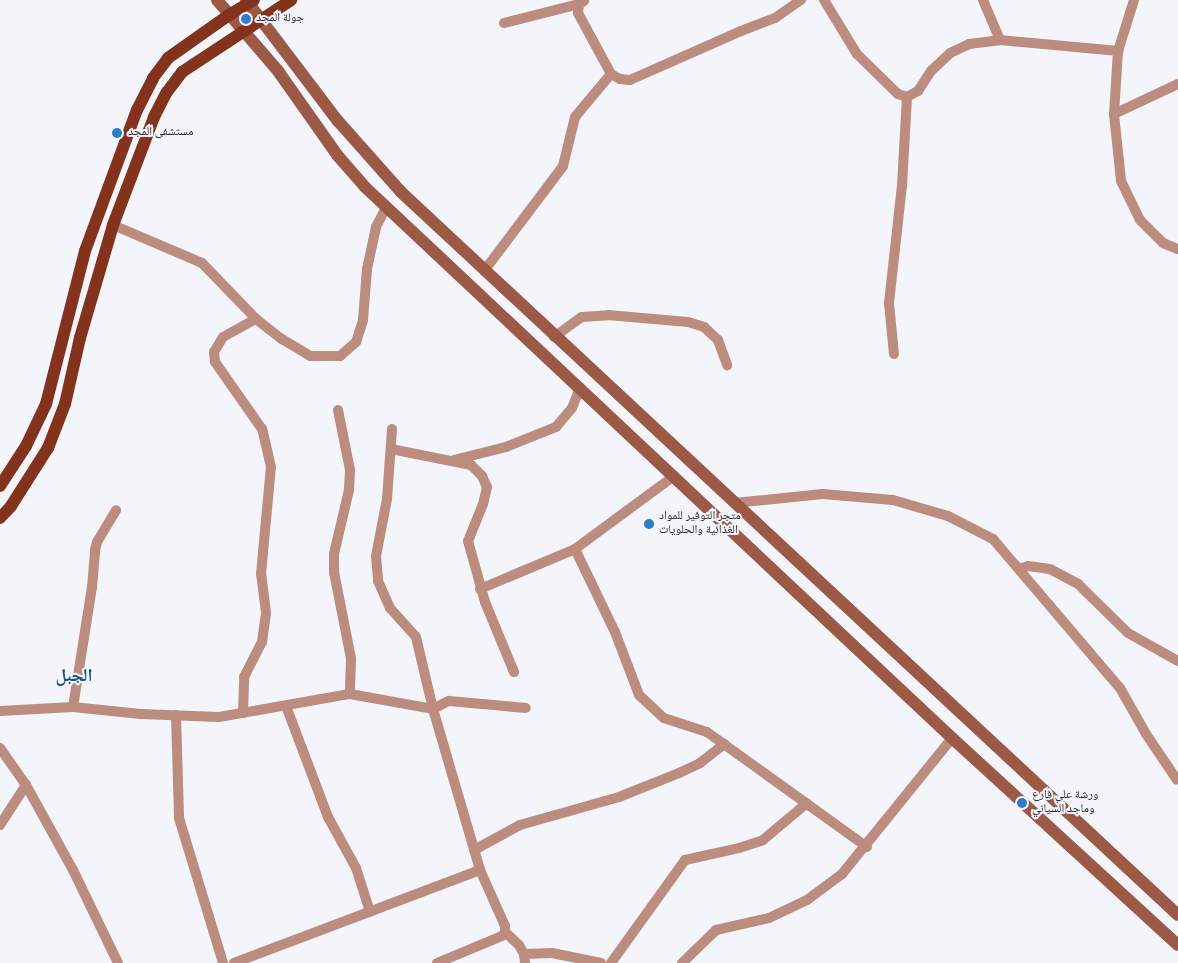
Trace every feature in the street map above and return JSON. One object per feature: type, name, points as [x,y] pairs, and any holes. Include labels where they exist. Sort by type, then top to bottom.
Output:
[{"type":"main road","points":[[217,0],[284,78],[338,156],[386,208],[952,738],[1178,945]]},
{"type":"main road","points":[[0,518],[11,506],[48,448],[65,404],[80,338],[113,225],[154,116],[167,92],[182,72],[291,0]]},
{"type":"main road","points":[[0,486],[26,446],[46,404],[85,252],[137,110],[153,78],[168,58],[249,1],[260,19],[338,122],[381,172],[554,337],[1178,915]]},
{"type":"main road","points":[[365,187],[381,172]]},
{"type":"main road","points":[[735,533],[749,517]]},
{"type":"main road","points":[[1064,840],[1078,823]]},
{"type":"street","points":[[582,2],[578,13],[611,74],[620,79],[630,80],[775,18],[801,0]]},
{"type":"street","points":[[824,0],[856,54],[898,94],[907,97],[918,91],[931,71],[950,53],[969,44],[1000,40],[1118,51]]},
{"type":"street","points":[[983,0],[1000,40]]},
{"type":"street","points":[[1134,0],[1118,51],[1114,114],[1121,181],[1140,220],[1163,243],[1178,249]]},
{"type":"street","points":[[504,23],[582,2]]},
{"type":"street","points":[[484,271],[563,166],[575,117],[611,74]]},
{"type":"street","points":[[1114,114],[1178,84]]},
{"type":"street","points":[[894,354],[889,304],[902,186],[907,97]]},
{"type":"street","points":[[113,225],[202,263],[256,319],[310,356],[340,356],[356,342],[362,320],[367,269],[376,227],[386,208]]},
{"type":"street","points":[[554,337],[582,317],[608,315],[688,322],[704,327],[718,340],[728,365]]},
{"type":"street","points":[[243,713],[244,677],[262,642],[264,632],[266,613],[261,574],[271,467],[262,428],[215,362],[214,352],[223,337],[256,319]]},
{"type":"street","points":[[449,461],[506,448],[556,427],[572,408],[580,388]]},
{"type":"street","points":[[338,410],[350,470],[349,490],[334,554],[334,572],[351,659],[350,694]]},
{"type":"street","points":[[392,429],[387,499],[376,556],[378,581],[390,608],[416,637],[433,709],[480,870],[505,932],[519,945],[524,959],[552,953],[601,963]]},
{"type":"street","points":[[391,449],[471,465],[482,476],[486,487],[483,504],[468,541],[480,589],[514,672]]},
{"type":"street","points":[[480,589],[575,548],[674,476]]},
{"type":"street","points":[[734,503],[823,494],[893,500],[948,516],[993,539],[1120,688],[1146,734],[1177,780]]},
{"type":"street","points":[[73,707],[92,587],[95,550],[97,542],[116,510]]},
{"type":"street","points":[[575,548],[615,632],[639,695],[664,718],[707,732],[867,847]]},
{"type":"street","points":[[1019,569],[1028,566],[1050,569],[1078,584],[1128,633],[1178,661]]},
{"type":"street","points":[[0,711],[73,707],[219,717],[350,694],[433,709],[449,701],[526,708]]},
{"type":"street","points":[[286,706],[328,816],[356,868],[370,912]]},
{"type":"street","points":[[176,715],[179,818],[222,963]]},
{"type":"street","points":[[682,963],[716,930],[769,918],[807,900],[842,874],[867,847],[952,738]]},
{"type":"street","points":[[474,850],[520,825],[618,797],[679,773],[700,763],[724,744]]},
{"type":"street","points":[[0,748],[26,785],[73,870],[118,963]]},
{"type":"street","points":[[0,825],[26,785]]},
{"type":"street","points":[[611,963],[685,860],[740,848],[763,840],[807,803]]},
{"type":"street","points":[[234,963],[480,870]]},
{"type":"street","points":[[437,963],[502,936],[505,932]]},
{"type":"place","name":"جولة المجد","points":[[246,19]]},
{"type":"place","name":"مستشفى المجد","points":[[117,133]]},
{"type":"place","name":"متجر التوفير للمواد الغذائية والحلويات","points":[[649,524]]},
{"type":"place","name":"ورشة علي فارع وماجد السياني","points":[[1022,803]]},
{"type":"district","name":"الجبل","points":[[74,677]]}]
